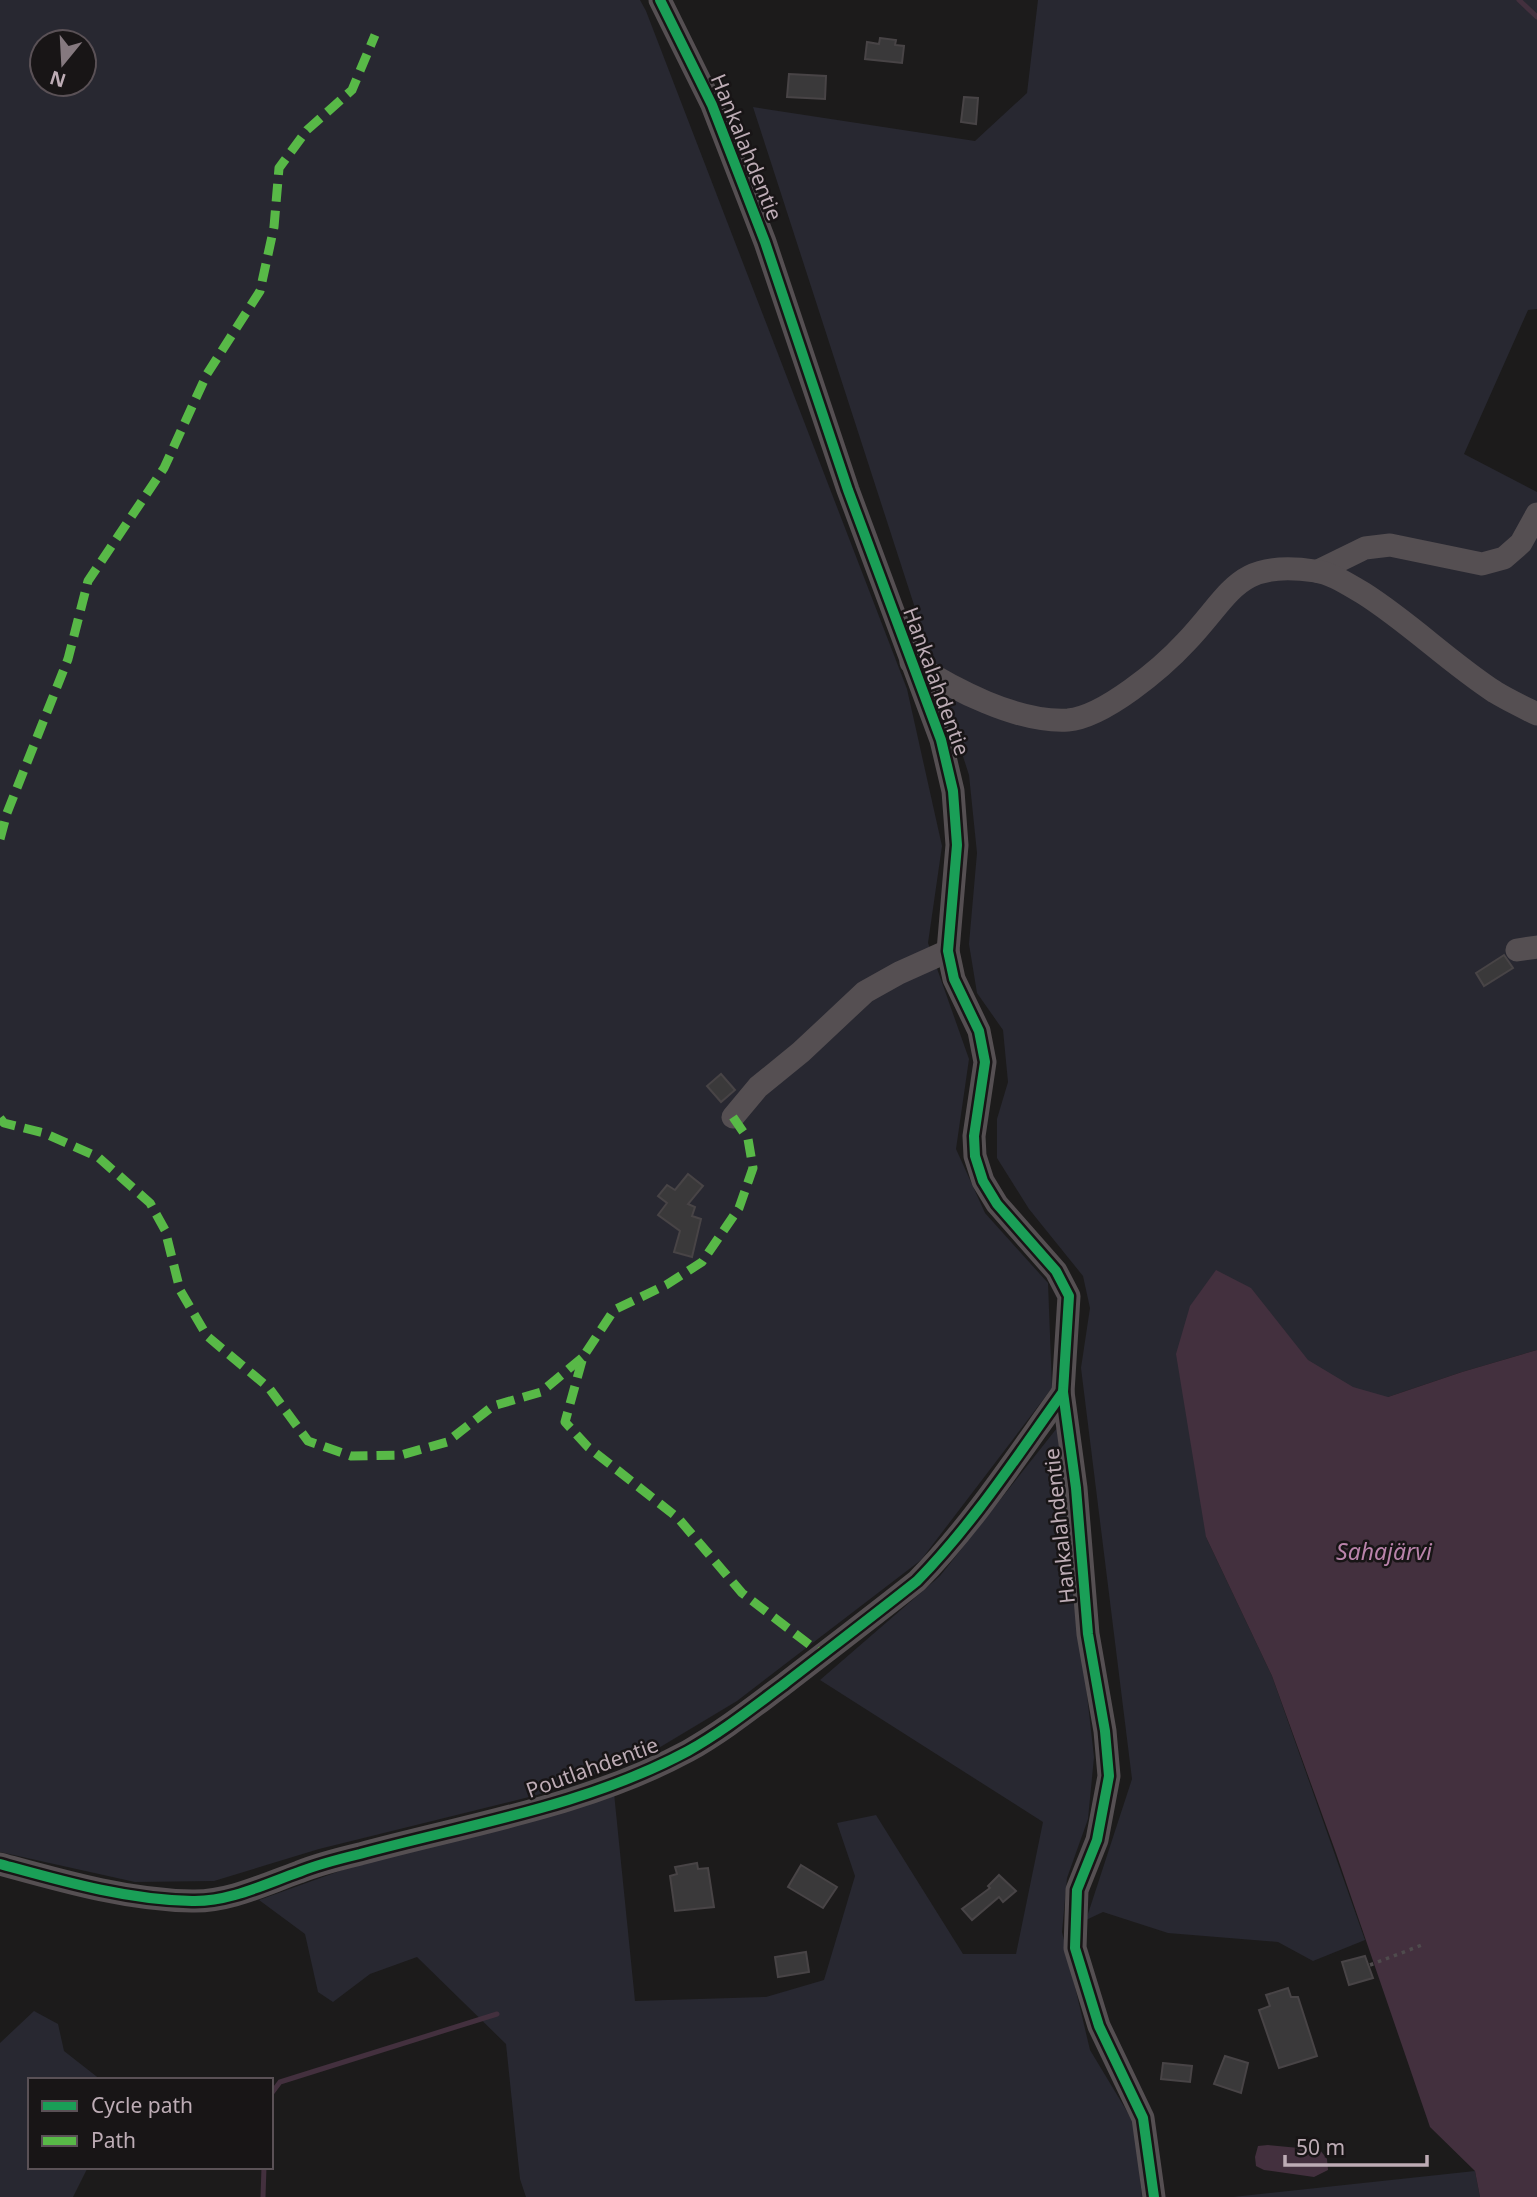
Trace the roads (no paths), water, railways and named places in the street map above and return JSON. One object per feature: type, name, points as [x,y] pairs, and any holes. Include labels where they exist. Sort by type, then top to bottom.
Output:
[{"type":"street","name":"Hankalahdentie","points":[[660,0],[712,105],[765,242],[848,490],[941,740],[954,805],[957,845],[948,951],[954,979],[979,1031],[985,1062],[974,1136],[975,1156],[983,1181],[997,1204],[1056,1272],[1069,1296],[1063,1392],[1076,1488],[1088,1634],[1105,1731],[1109,1776],[1097,1840],[1077,1890],[1075,1948],[1099,2026],[1143,2118],[1154,2197]]},
{"type":"street","points":[[1318,571],[1365,548],[1390,545],[1482,564],[1504,558],[1521,543],[1537,513]]},
{"type":"street","points":[[911,662],[944,683],[978,699],[1032,716],[1069,720],[1093,713],[1111,703],[1167,661],[1237,583],[1257,573],[1279,568],[1318,571],[1347,584],[1383,606],[1495,691],[1537,714]]},
{"type":"street","points":[[930,712],[942,699],[960,690]]},
{"type":"street","points":[[733,1117],[758,1087],[801,1052],[865,992],[948,951]]},
{"type":"street","name":"Poutlahdentie","points":[[0,1864],[106,1890],[157,1899],[195,1901],[231,1896],[315,1866],[561,1802],[643,1772],[723,1730],[917,1581],[972,1518],[1063,1392]]},
{"type":"water","name":"Sahajärvi","points":[[1216,1270],[1251,1288],[1308,1360],[1353,1387],[1388,1397],[1537,1350],[1537,2197],[1480,2197],[1475,2171],[1430,2127],[1272,1676],[1206,1537],[1176,1354],[1190,1306]]},
{"type":"water","points":[[1258,2146],[1320,2150],[1327,2159],[1328,2170],[1314,2177],[1264,2170],[1256,2166],[1255,2157]]},
{"type":"waterway","points":[[1519,0],[1537,17]]},
{"type":"waterway","points":[[273,2091],[280,2082],[497,2014]]},
{"type":"waterway","points":[[263,2197],[264,2169]]}]
